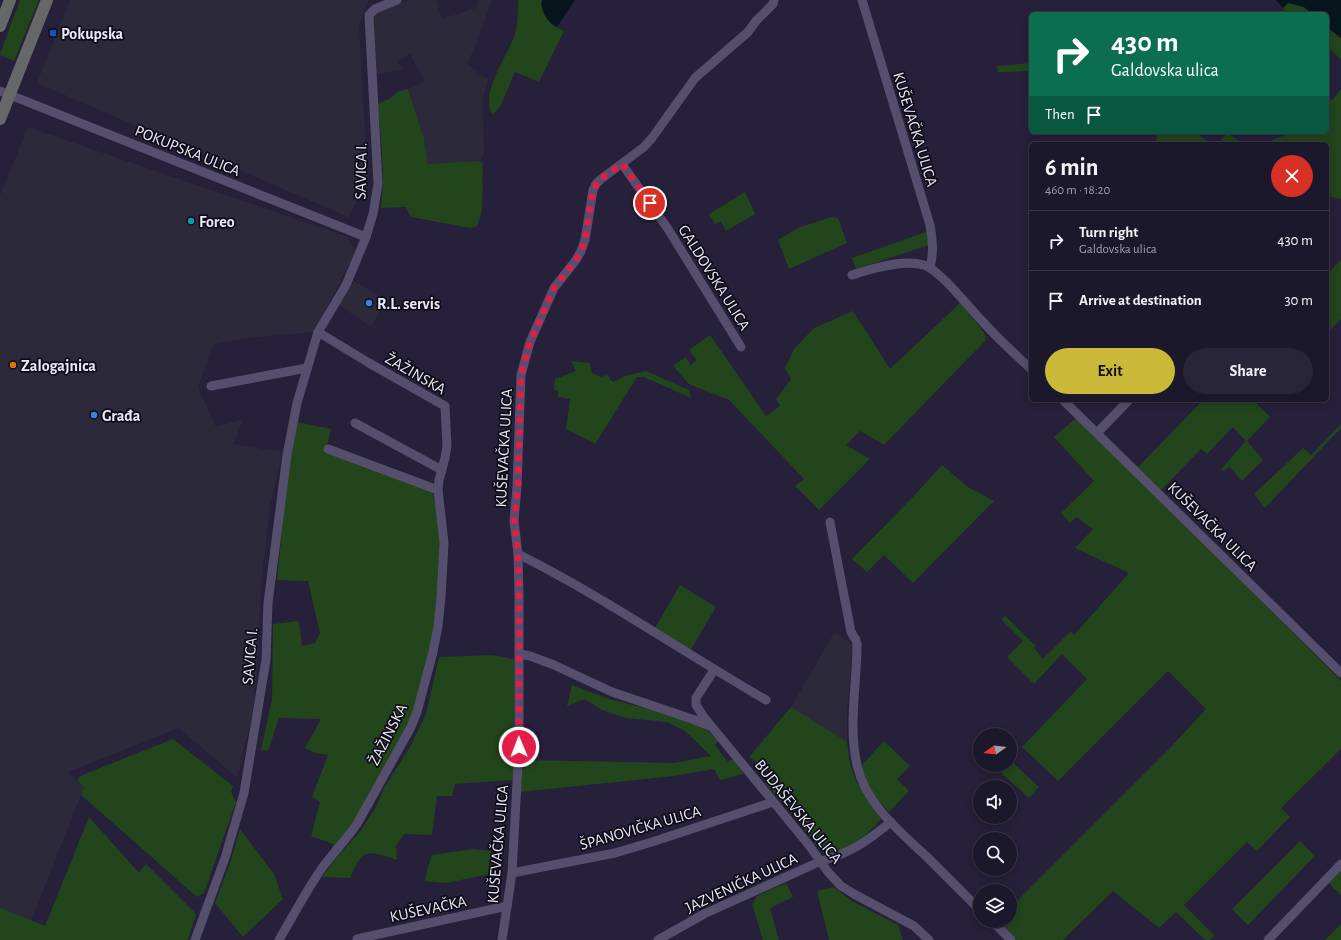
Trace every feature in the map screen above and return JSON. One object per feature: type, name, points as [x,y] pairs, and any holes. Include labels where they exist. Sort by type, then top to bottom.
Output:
[{"type":"main road","points":[[0,26],[10,0]]},
{"type":"main road","points":[[0,119],[5,93],[47,0]]},
{"type":"street","name":"SAVICA I.","points":[[195,940],[225,858],[244,793],[266,660],[268,603],[287,455],[297,403],[318,332],[346,285],[366,237],[373,214],[378,184],[370,15],[375,9],[397,0]]},
{"type":"street","name":"KUŠEVAČKA ULICA","points":[[502,940],[512,873],[519,747],[520,654],[518,554],[514,521],[518,487],[521,375],[524,360],[530,342],[554,288],[581,252],[585,240],[593,190],[596,184],[644,147],[695,78],[748,32],[756,21],[773,4],[774,0]]},
{"type":"street","name":"KUŠEVAČKA ULICA","points":[[862,0],[930,225],[933,246],[930,267]]},
{"type":"street","name":"POKUPSKA ULICA","points":[[5,93],[366,237]]},
{"type":"street","name":"GALDOVSKA ULICA","points":[[622,164],[668,229],[741,347]]},
{"type":"street","points":[[852,275],[890,265],[918,264],[930,267],[952,288],[983,323],[1029,367]]},
{"type":"street","name":"ŽAŽINSKA","points":[[279,940],[302,900],[323,868],[357,824],[405,740],[417,712],[433,652],[438,626],[441,597],[444,543],[438,490],[447,446],[444,406],[318,332]]},
{"type":"street","points":[[211,386],[307,368]]},
{"type":"street","name":"KUŠEVAČKA ULICA","points":[[1065,402],[1341,673]]},
{"type":"street","points":[[1097,433],[1127,402]]},
{"type":"street","points":[[355,423],[442,470]]},
{"type":"street","points":[[328,449],[438,490]]},
{"type":"street","points":[[830,522],[851,632],[857,644],[853,731],[857,767],[866,789],[877,806],[891,822],[973,903]]},
{"type":"street","points":[[518,554],[619,609],[714,670],[766,700]]},
{"type":"street","points":[[520,654],[530,656],[558,667],[620,695],[644,702],[711,727]]},
{"type":"street","name":"BUDAŠEVSKA ULICA","points":[[714,670],[696,702],[700,712],[711,727],[821,861],[828,872],[841,886],[914,926],[929,940]]},
{"type":"street","name":"ŠPANOVIČKA ULICA","points":[[512,873],[595,857],[630,848],[773,802]]},
{"type":"street","name":"JAZVENIČKA ULICA","points":[[658,940],[668,938],[704,914],[821,861],[836,857],[859,847],[891,822]]},
{"type":"street","points":[[1268,940],[1341,864]]},
{"type":"street","name":"KUŠEVAČKA","points":[[357,939],[507,906]]},
{"type":"street","points":[[999,928],[1011,940]]},
{"type":"shaded area","points":[[70,0],[369,0],[359,26],[368,182],[348,217],[37,83]]},
{"type":"shaded area","points":[[410,0],[436,0],[442,19],[476,8],[478,0],[492,0],[474,49],[467,63],[482,76],[488,78],[483,99],[484,156],[480,161],[428,164],[424,138],[408,89],[425,82],[410,54],[398,61],[403,70],[376,74],[375,12]]},
{"type":"shaded area","points":[[542,0],[575,0],[557,27],[553,25],[545,16],[542,8]]},
{"type":"shaded area","points":[[1276,0],[1341,0],[1341,38],[1329,29],[1329,12],[1310,12],[1304,7],[1288,3],[1283,8]]},
{"type":"shaded area","points":[[28,127],[348,237],[355,249],[354,255],[314,332],[242,339],[214,344],[198,387],[216,427],[243,419],[234,444],[282,452],[270,507],[261,586],[258,655],[253,711],[237,778],[179,728],[68,772],[84,787],[31,921],[0,908],[0,195]]},
{"type":"shaded area","points":[[354,281],[386,300],[371,327],[339,305]]},
{"type":"shaded area","points":[[834,633],[853,644],[847,712],[847,742],[850,763],[749,757],[791,707]]},
{"type":"green space","points":[[20,0],[39,0],[14,61],[0,54]]},
{"type":"green space","points":[[518,0],[542,0],[541,5],[551,24],[564,31],[539,82],[515,72],[500,107],[492,115],[489,106],[492,85],[515,34]]},
{"type":"green space","points":[[1288,3],[1304,7],[1310,12],[1286,12],[1283,8]]},
{"type":"green space","points":[[1329,29],[1341,38],[1341,59],[1329,49]]},
{"type":"green space","points":[[1029,63],[1029,71],[998,72],[997,66]]},
{"type":"green space","points":[[408,89],[424,138],[428,164],[480,161],[483,164],[481,214],[476,227],[470,228],[411,217],[406,207],[381,208],[383,169],[378,104],[391,98],[398,91]]},
{"type":"green space","points":[[1341,89],[1341,199],[1329,196],[1329,142],[1268,142],[1279,137],[1294,134],[1329,134],[1329,98],[1332,100]]},
{"type":"green space","points":[[1158,134],[1197,134],[1210,142],[1156,142]]},
{"type":"green space","points":[[1226,134],[1229,134],[1241,142],[1220,142]]},
{"type":"green space","points":[[745,192],[755,214],[726,231],[721,221],[715,224],[709,214]]},
{"type":"green space","points":[[832,217],[838,218],[847,243],[789,269],[778,240],[800,227]]},
{"type":"green space","points":[[929,231],[929,245],[856,269],[852,258]]},
{"type":"green space","points":[[1341,260],[1341,319],[1329,331],[1329,272]]},
{"type":"green space","points":[[960,303],[984,332],[986,340],[884,445],[860,431],[846,445],[870,459],[819,510],[795,486],[804,479],[729,400],[689,384],[673,366],[685,357],[691,365],[697,360],[689,350],[710,335],[766,416],[780,406],[776,399],[791,379],[785,368],[794,349],[814,328],[853,311],[890,369]]},
{"type":"green space","points":[[571,361],[590,363],[592,373],[601,377],[607,375],[613,382],[625,376],[646,371],[689,390],[691,398],[644,377],[637,377],[595,444],[566,429],[570,399],[558,397],[558,390],[554,390],[555,379],[576,371]]},
{"type":"green space","points":[[1201,402],[1257,402],[1256,403],[1270,417],[1247,441],[1263,460],[1242,481],[1229,466],[1224,471],[1221,469],[1246,441],[1233,427],[1207,454],[1201,449],[1161,490],[1138,467]]},
{"type":"green space","points":[[1077,417],[1341,681],[1341,749],[1281,808],[1290,817],[1257,851],[1247,842],[1184,905],[1214,935],[1210,940],[1205,940],[1176,912],[1159,928],[1113,891],[1063,940],[1017,940],[1004,928],[1017,928],[1017,901],[1168,750],[1206,709],[1168,671],[1058,781],[1022,747],[1087,679],[1062,654],[1034,684],[1007,657],[1023,641],[1001,619],[1005,616],[1036,646],[1034,648],[1043,659],[1071,631],[1074,635],[1129,573],[1075,548],[1093,529],[1076,517],[1070,523],[1061,513],[1094,481],[1054,437]]},
{"type":"green space","points":[[297,422],[331,429],[327,451],[432,491],[440,530],[440,572],[432,639],[412,719],[361,811],[330,854],[333,844],[311,836],[320,802],[312,797],[328,755],[315,753],[305,748],[321,719],[279,718],[268,751],[261,750],[272,699],[273,624],[299,621],[302,646],[315,643],[320,633],[308,581],[277,580],[287,480]]},
{"type":"green space","points":[[1341,424],[1341,428],[1265,508],[1254,494],[1303,448],[1311,455]]},
{"type":"green space","points":[[942,465],[968,487],[994,501],[913,583],[884,555],[867,572],[852,559]]},
{"type":"green space","points":[[680,585],[716,607],[690,651],[655,628]]},
{"type":"green space","points":[[492,655],[514,659],[514,780],[455,784],[452,796],[437,796],[432,835],[404,834],[396,846],[397,860],[379,854],[367,854],[359,861],[350,878],[322,877],[338,856],[359,833],[375,809],[384,788],[410,747],[426,714],[439,657]]},
{"type":"green space","points":[[572,685],[609,699],[649,709],[705,728],[718,741],[715,745],[728,762],[733,759],[744,774],[720,780],[714,769],[674,776],[520,792],[523,760],[674,763],[711,756],[685,731],[667,722],[625,718],[602,710],[585,699],[567,706]]},
{"type":"green space","points":[[791,707],[847,742],[850,763],[856,781],[881,819],[869,832],[855,843],[831,853],[822,853],[802,825],[765,783],[774,773],[749,757]]},
{"type":"green space","points":[[173,739],[233,786],[231,792],[236,802],[204,893],[197,897],[81,795],[84,787],[77,780],[85,774]]},
{"type":"green space","points":[[884,741],[910,766],[897,779],[909,791],[889,812],[872,790],[863,772],[862,765]]},
{"type":"green space","points":[[1017,767],[1039,787],[1029,798],[1017,787],[1017,780],[1009,780],[1000,772],[1017,772]]},
{"type":"green space","points":[[89,817],[139,873],[146,864],[196,914],[188,940],[0,940],[0,908],[45,926]]},
{"type":"green space","points":[[240,829],[274,874],[283,899],[243,937],[215,903],[230,863]]},
{"type":"green space","points":[[1300,841],[1315,856],[1248,925],[1232,909]]},
{"type":"green space","points":[[473,849],[491,851],[491,860],[489,861],[490,874],[446,883],[425,881],[432,855]]},
{"type":"green space","points":[[1341,869],[1341,896],[1328,882]]},
{"type":"green space","points":[[786,883],[793,897],[770,908],[779,940],[763,940],[752,904],[757,896]]},
{"type":"green space","points":[[833,887],[852,901],[898,925],[903,940],[829,940],[817,891]]},
{"type":"green space","points":[[1341,924],[1341,940],[1325,940]]},
{"type":"place","name":"Pokupska","points":[[53,33]]},
{"type":"place","name":"Foreo","points":[[191,221]]},
{"type":"place","name":"R.L. servis","points":[[369,303]]},
{"type":"place","name":"Zalogajnica","points":[[13,365]]},
{"type":"place","name":"Građa","points":[[94,415]]},
{"type":"route","points":[[519,747],[519,583],[518,554],[514,521],[518,487],[521,375],[524,360],[530,342],[554,288],[581,252],[585,240],[593,190],[596,184],[622,164],[650,203]]}]
